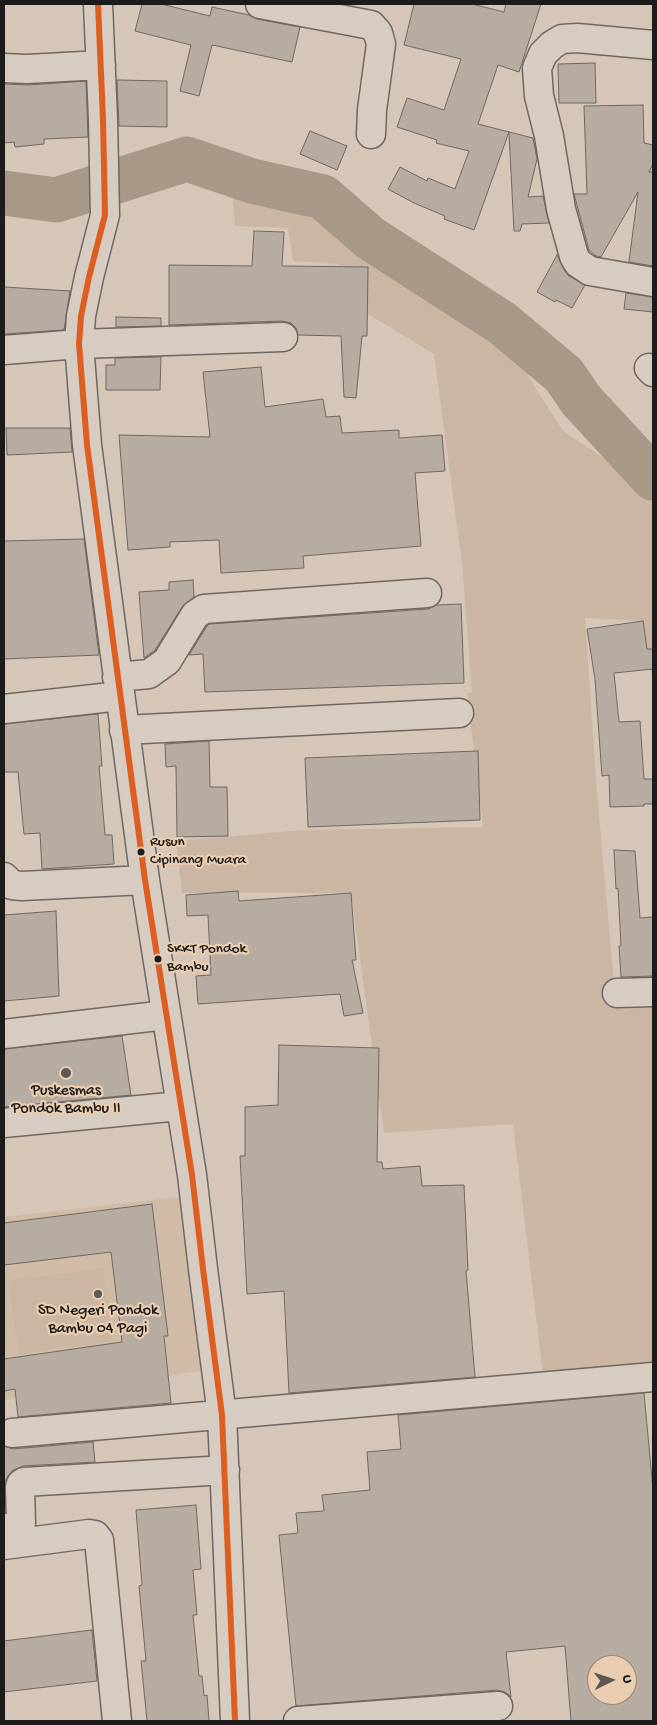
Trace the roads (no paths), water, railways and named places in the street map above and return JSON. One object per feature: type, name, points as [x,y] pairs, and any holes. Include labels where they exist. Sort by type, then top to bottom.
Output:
[{"type":"street","points":[[98,4],[105,215],[81,316],[79,344],[87,445],[144,880],[192,1175],[222,1415],[235,1721]]},
{"type":"street","points":[[260,4],[371,25],[378,33],[381,44],[372,110],[371,134]]},
{"type":"street","points":[[653,45],[576,38],[562,39],[552,45],[544,54],[537,68],[539,96],[549,136],[561,209],[574,256],[578,263],[590,271],[653,282]]},
{"type":"street","points":[[4,68],[27,69],[101,65]]},
{"type":"street","points":[[4,350],[79,344],[283,337]]},
{"type":"street","points":[[4,709],[119,686],[149,674],[167,661],[195,615],[204,609],[427,593]]},
{"type":"street","points":[[124,730],[459,713]]},
{"type":"street","points":[[4,877],[12,884],[22,886],[144,880]]},
{"type":"street","points":[[617,993],[653,992]]},
{"type":"street","points":[[4,1034],[166,1015]]},
{"type":"street","points":[[4,1124],[180,1106]]},
{"type":"street","points":[[12,1433],[653,1377]]},
{"type":"street","points":[[4,1528],[19,1527],[21,1524],[20,1484],[24,1482],[225,1470]]},
{"type":"street","points":[[4,1545],[89,1534],[95,1535],[99,1540],[117,1721]]},
{"type":"street","points":[[298,1721],[450,1716],[498,1706]]},
{"type":"waterway","points":[[4,193],[56,200],[187,159],[252,181],[323,197],[370,238],[502,323],[564,375],[581,400],[653,478]]},
{"type":"place","name":"Rusun Cipinang Muara","points":[[141,852]]},
{"type":"place","name":"SKKT Pondok Bambu","points":[[158,959]]},
{"type":"place","name":"Puskesmas Pondok Bambu II","points":[[66,1073]]},
{"type":"place","name":"SD Negeri Pondok Bambu 04 Pagi","points":[[98,1294]]}]
